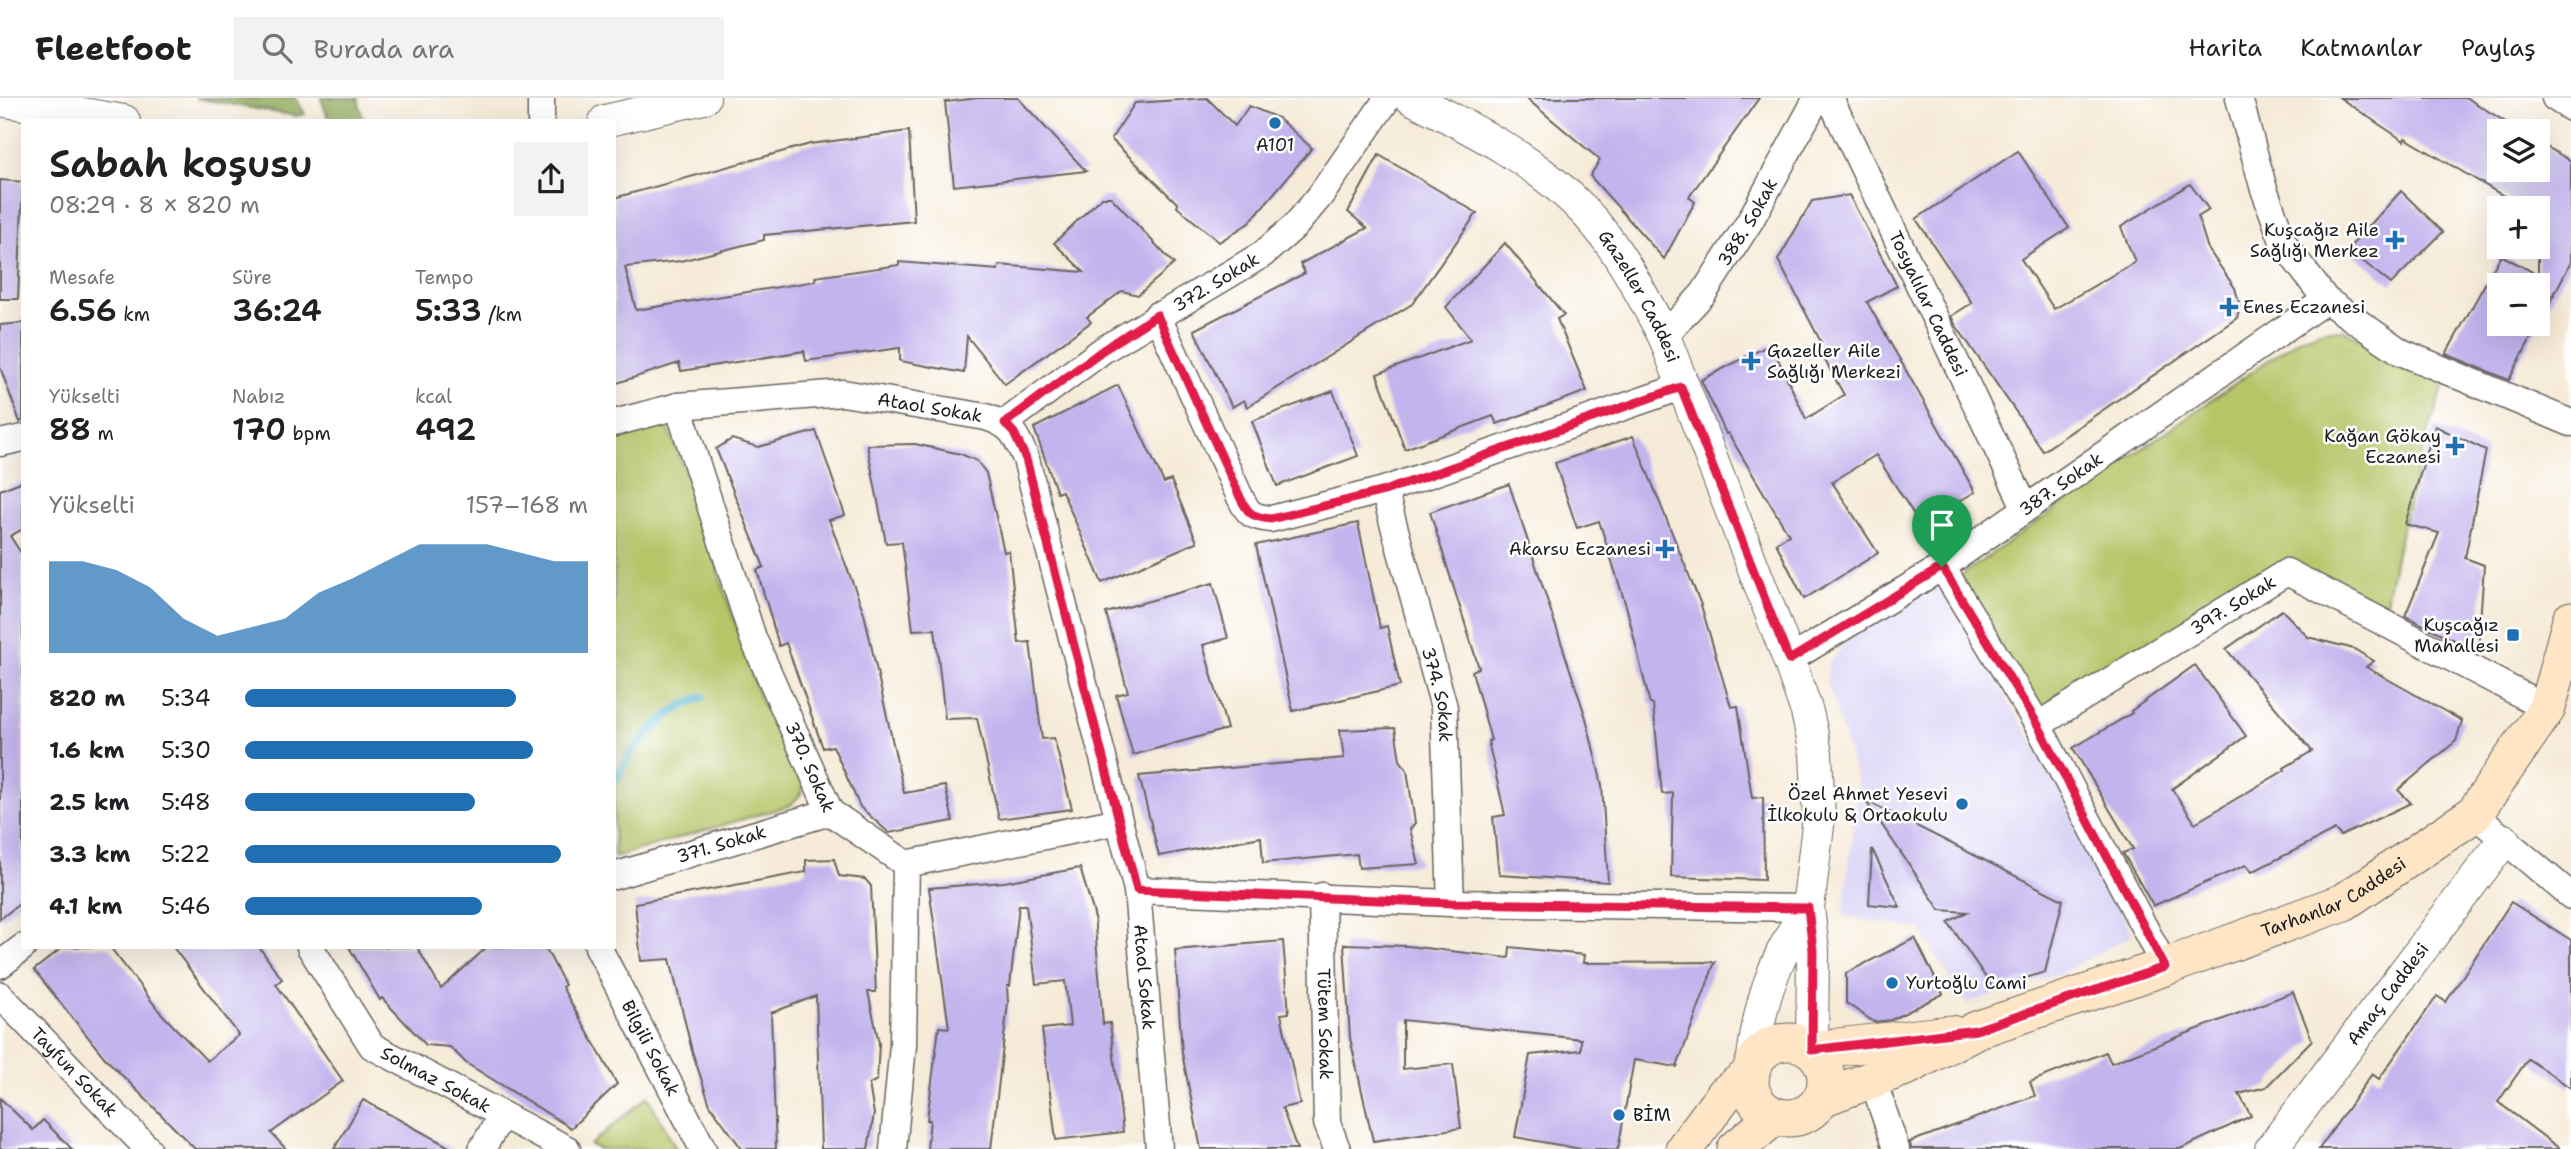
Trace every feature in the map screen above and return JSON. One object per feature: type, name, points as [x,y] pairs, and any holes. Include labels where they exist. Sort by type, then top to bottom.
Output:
[{"type":"main road","name":"Tarhanlar Caddesi","points":[[1822,1098],[1908,1066],[1976,1030],[2165,967],[2344,902],[2474,814],[2547,708],[2571,628],[2571,620]]},
{"type":"main road","name":"Tarhanlar Caddesi","points":[[1812,1050],[1976,1030]]},
{"type":"main road","points":[[1788,1042],[1812,1050],[1820,1058],[1827,1077],[1822,1098],[1807,1114],[1786,1118],[1775,1116],[1755,1099],[1751,1074],[1755,1061],[1775,1044],[1788,1042]]},
{"type":"main road","points":[[1684,1149],[1725,1094],[1751,1074]]},
{"type":"main road","points":[[1735,1149],[1775,1116]]},
{"type":"street","points":[[541,98],[541,119]]},
{"type":"street","points":[[614,119],[704,98]]},
{"type":"street","name":"372. Sokak","points":[[1005,423],[1103,350],[1157,315],[1263,254],[1295,226],[1320,196],[1388,98]]},
{"type":"street","name":"Gazeller Caddesi","points":[[1411,98],[1479,133],[1559,186],[1588,215],[1637,286],[1664,336],[1681,387],[1789,660],[1807,712],[1816,753],[1819,817],[1808,908],[1813,950],[1812,1050]]},
{"type":"street","name":"388. Sokak","points":[[1664,336],[1703,294],[1744,231],[1817,98]]},
{"type":"street","name":"Tosyalılar Caddesi","points":[[1830,98],[2025,507]]},
{"type":"street","points":[[2239,98],[2263,186],[2284,244],[2326,300],[2401,352],[2571,423]]},
{"type":"street","points":[[2555,98],[2571,108]]},
{"type":"street","points":[[0,100],[112,119]]},
{"type":"street","name":"387. Sokak","points":[[1789,660],[1942,567],[2326,300]]},
{"type":"street","points":[[1157,315],[1247,513],[1254,518],[1271,519],[1384,491],[1681,387]]},
{"type":"street","name":"Ataol Sokak","points":[[616,422],[678,406],[843,393],[986,417],[1005,423],[1014,433],[1026,459],[1137,890],[1159,1149]]},
{"type":"street","name":"370. Sokak","points":[[678,406],[753,638],[830,812],[906,864]]},
{"type":"street","points":[[0,443],[21,438]]},
{"type":"street","name":"374. Sokak","points":[[1384,491],[1444,707],[1451,903]]},
{"type":"street","points":[[1942,567],[2038,725],[2165,967]]},
{"type":"street","name":"397. Sokak","points":[[2038,725],[2287,572],[2547,708]]},
{"type":"street","name":"371. Sokak","points":[[616,875],[830,812]]},
{"type":"street","points":[[2474,814],[2571,896]]},
{"type":"street","points":[[893,1149],[904,1045],[906,864],[1119,821]]},
{"type":"street","name":"Amaç Caddesi","points":[[2271,1149],[2504,840]]},
{"type":"street","points":[[1137,890],[1451,903],[1808,908]]},
{"type":"street","name":"Tütem Sokak","points":[[1322,897],[1328,1122],[1337,1149]]},
{"type":"street","name":"Gazeller Caddesi","points":[[1751,1074],[1761,1007],[1784,943],[1808,908]]},
{"type":"street","points":[[0,965],[21,949]]},
{"type":"street","name":"Solmaz Sokak","points":[[311,949],[372,1046],[567,1149]]},
{"type":"street","name":"Bilgili Sokak","points":[[599,949],[703,1149]]},
{"type":"street","name":"Tayfun Sokak","points":[[0,995],[148,1149]]},
{"type":"street","points":[[1873,1080],[1896,1149]]},
{"type":"street","points":[[482,1149],[502,1115]]},
{"type":"shaded area","name":"Özel Ahmet Yesevi İlkokulu & Ortaokulu","points":[[1937,584],[2049,769],[2133,935],[2061,973],[1966,1004],[1920,929],[1843,916],[1858,784],[1826,677],[1830,662],[1851,637]]},
{"type":"green space","points":[[195,98],[296,98],[305,114],[296,116]]},
{"type":"green space","points":[[321,98],[358,98],[363,119],[328,119]]},
{"type":"green space","points":[[2324,330],[2343,330],[2445,382],[2409,500],[2394,559],[2383,620],[2284,563],[2039,713],[1960,576],[2300,338]]},
{"type":"green space","points":[[667,425],[756,688],[804,783],[802,793],[791,805],[616,856],[616,439]]},
{"type":"green space","points":[[648,1096],[676,1149],[599,1149],[590,1145]]},
{"type":"building","points":[[978,98],[1018,98],[1086,171],[954,186],[945,102]]},
{"type":"building","points":[[1207,98],[1235,126],[1249,106],[1278,118],[1312,148],[1249,223],[1219,242],[1177,207],[1178,204],[1111,139],[1135,103]]},
{"type":"building","points":[[1526,98],[1759,98],[1689,197],[1695,202],[1664,259],[1590,176],[1600,160]]},
{"type":"building","points":[[2340,98],[2467,98],[2501,119],[2487,119],[2487,182],[2550,182],[2550,149],[2571,161],[2571,262],[2550,302],[2550,273],[2538,273],[2538,259],[2550,259],[2550,196],[2504,196],[2405,138],[2404,141]]},
{"type":"building","points":[[909,131],[914,221],[764,235],[764,240],[680,261],[625,267],[636,310],[816,281],[815,277],[899,265],[899,262],[998,270],[999,265],[1084,272],[1054,243],[1102,197],[1111,197],[1174,264],[1138,295],[1122,291],[1087,317],[1091,322],[1005,384],[967,336],[964,373],[900,361],[900,348],[806,361],[804,351],[681,371],[679,363],[616,383],[616,197],[810,144]]},
{"type":"building","points":[[2018,151],[2069,228],[2021,259],[2054,309],[2135,262],[2121,227],[2190,184],[2209,210],[2198,217],[2208,249],[2235,288],[2240,306],[2237,318],[2043,451],[1955,324],[1951,316],[1972,303],[1916,219]]},
{"type":"building","points":[[1379,155],[1477,213],[1412,304],[1247,407],[1244,400],[1232,407],[1194,330],[1305,273],[1300,264],[1367,228],[1348,212]]},
{"type":"building","points":[[0,180],[21,182],[18,299],[0,299]]},
{"type":"building","name":"Kuşcağız Aile Sağlığı Merkez","points":[[2401,191],[2443,232],[2391,284],[2348,249]]},
{"type":"building","points":[[1849,195],[1897,286],[1867,302],[1975,492],[1920,524],[1876,455],[1832,482],[1878,553],[1804,599],[1776,543],[1789,535],[1728,433],[1726,434],[1701,380],[1771,344],[1806,419],[1844,395],[1816,344],[1821,342],[1778,260],[1812,201]]},
{"type":"building","points":[[1505,243],[1564,315],[1557,319],[1587,391],[1497,424],[1493,416],[1405,449],[1377,374],[1471,339],[1446,307]]},
{"type":"building","points":[[2499,259],[2508,259],[2534,273],[2491,273]]},
{"type":"building","points":[[2487,280],[2487,336],[2532,336],[2509,380],[2446,354]]},
{"type":"building","points":[[21,323],[20,422],[0,367],[0,325]]},
{"type":"building","points":[[1118,385],[1164,483],[1171,480],[1197,542],[1102,583],[1062,491],[1057,493],[1034,428]]},
{"type":"building","points":[[1333,391],[1358,456],[1277,486],[1252,421]]},
{"type":"building","points":[[2435,426],[2486,450],[2465,558],[2484,565],[2478,652],[2405,616],[2439,533],[2405,524]]},
{"type":"building","points":[[816,431],[845,515],[829,520],[864,613],[904,793],[945,786],[953,821],[889,833],[860,807],[833,746],[823,748],[786,643],[779,646],[757,570],[764,567],[716,449],[732,439],[758,447]]},
{"type":"building","points":[[1633,436],[1701,605],[1731,707],[1738,706],[1752,798],[1763,797],[1764,880],[1671,877],[1673,793],[1662,794],[1653,704],[1650,704],[1627,609],[1599,521],[1577,528],[1555,463]]},
{"type":"building","points":[[915,444],[961,454],[977,461],[986,473],[1004,552],[1009,551],[1019,643],[1030,642],[1042,739],[1054,738],[1072,809],[999,819],[977,718],[945,719],[935,629],[913,630],[902,542],[886,543],[867,445]]},
{"type":"building","points":[[21,482],[21,530],[10,536],[21,553],[21,903],[0,919],[0,490]]},
{"type":"building","points":[[1509,484],[1586,718],[1602,785],[1608,882],[1499,875],[1493,817],[1505,815],[1488,741],[1491,740],[1472,671],[1479,668],[1430,512]]},
{"type":"building","points":[[1358,523],[1380,628],[1387,626],[1400,686],[1293,711],[1256,545]]},
{"type":"building","points":[[1213,583],[1228,638],[1203,645],[1227,729],[1133,755],[1116,695],[1128,692],[1106,613]]},
{"type":"building","points":[[2282,610],[2308,637],[2354,649],[2374,661],[2366,667],[2462,721],[2456,741],[2398,790],[2411,803],[2341,836],[2335,830],[2252,872],[2246,865],[2153,906],[2123,853],[2133,849],[2073,748],[2132,713],[2131,711],[2195,665],[2246,736],[2172,789],[2195,823],[2285,770],[2284,768],[2312,751],[2226,649]]},
{"type":"building","points":[[1395,728],[1400,760],[1407,770],[1415,823],[1410,829],[1419,864],[1359,868],[1357,854],[1263,863],[1261,837],[1159,856],[1139,776],[1344,758],[1340,730]]},
{"type":"building","points":[[1865,800],[2063,900],[2045,972],[1993,988],[1948,922],[1967,912],[1940,910]]},
{"type":"building","points":[[1872,849],[1900,907],[1869,904]]},
{"type":"building","points":[[834,859],[839,876],[865,879],[871,886],[876,992],[868,992],[879,1043],[877,1080],[869,1084],[874,1114],[868,1149],[821,1149],[816,996],[771,1013],[776,1149],[742,1149],[710,1105],[692,1051],[670,959],[641,961],[635,903],[806,872],[806,860]]},
{"type":"building","points":[[1080,868],[1094,914],[1103,1024],[1110,1023],[1123,1132],[1056,1140],[1042,1029],[1070,1026],[1065,981],[1036,984],[1026,905],[1019,905],[1010,986],[1007,986],[1008,1003],[991,1149],[927,1149],[930,1120],[927,1120],[939,1027],[949,1028],[929,888],[1004,882]]},
{"type":"building","points":[[2511,902],[2571,940],[2571,1088],[2528,1059],[2498,1102],[2560,1149],[2319,1149],[2372,1074],[2379,1079],[2437,996],[2446,1002]]},
{"type":"building","name":"Yurtoğlu Cami","points":[[1915,938],[1943,994],[1891,1020],[1874,1022],[1846,1003],[1846,973]]},
{"type":"building","points":[[1283,941],[1289,1013],[1281,1014],[1300,1104],[1282,1108],[1297,1149],[1201,1149],[1182,1053],[1175,950]]},
{"type":"building","points":[[1344,944],[1408,946],[1509,958],[1510,947],[1584,955],[1583,963],[1715,962],[1677,1067],[1634,1060],[1618,1149],[1581,1149],[1515,1137],[1530,1055],[1581,1050],[1581,1039],[1403,1020],[1403,1069],[1453,1064],[1461,1128],[1373,1141],[1350,1038]]},
{"type":"building","points":[[60,949],[112,949],[160,1012],[207,1061],[239,1035],[174,949],[260,949],[282,979],[276,984],[343,1081],[271,1133],[286,1149],[195,1149],[105,1058],[34,970]]},
{"type":"building","points":[[350,949],[418,949],[441,989],[485,949],[546,949],[565,985],[562,987],[617,1084],[571,1128],[466,1063],[450,1047],[426,1045],[382,998],[380,1000]]},
{"type":"building","points":[[2293,992],[2312,1040],[2266,1087],[2239,1094],[2251,1116],[2180,1149],[1911,1149],[1910,1142],[2035,1096],[2030,1082],[2106,1052],[2111,1063]]},
{"type":"building","points":[[0,1098],[33,1130],[43,1120],[72,1149],[0,1149]]},
{"type":"building","points":[[363,1100],[453,1149],[334,1149]]},
{"type":"waterway","points":[[636,747],[674,711],[702,697]]},
{"type":"waterway","points":[[616,779],[631,753]]},
{"type":"place","name":"A101","points":[[1275,123]]},
{"type":"place","name":"Kuşcağız Aile Sağlığı Merkez","points":[[2395,240]]},
{"type":"place","name":"Enes Eczanesi","points":[[2229,307]]},
{"type":"place","name":"Gazeller Aile Sağlığı Merkezi","points":[[1751,361]]},
{"type":"place","name":"Kağan Gökay Eczanesi","points":[[2455,446]]},
{"type":"place","name":"Akarsu Eczanesi","points":[[1665,549]]},
{"type":"place","name":"Kuşcağız Mahallesi","points":[[2513,635]]},
{"type":"place","name":"Özel Ahmet Yesevi İlkokulu & Ortaokulu","points":[[1962,804]]},
{"type":"place","name":"Yurtoğlu Cami","points":[[1892,983]]},
{"type":"place","name":"BİM","points":[[1619,1115]]},
{"type":"route","points":[[1157,315],[1247,513],[1254,518],[1271,519],[1384,491],[1681,387],[1789,660],[1942,567],[2038,725],[2165,967],[1976,1030],[1812,1050],[1813,950],[1808,908],[1451,903],[1137,890],[1026,459],[1014,433],[1005,423],[1103,350],[1157,315]]}]
